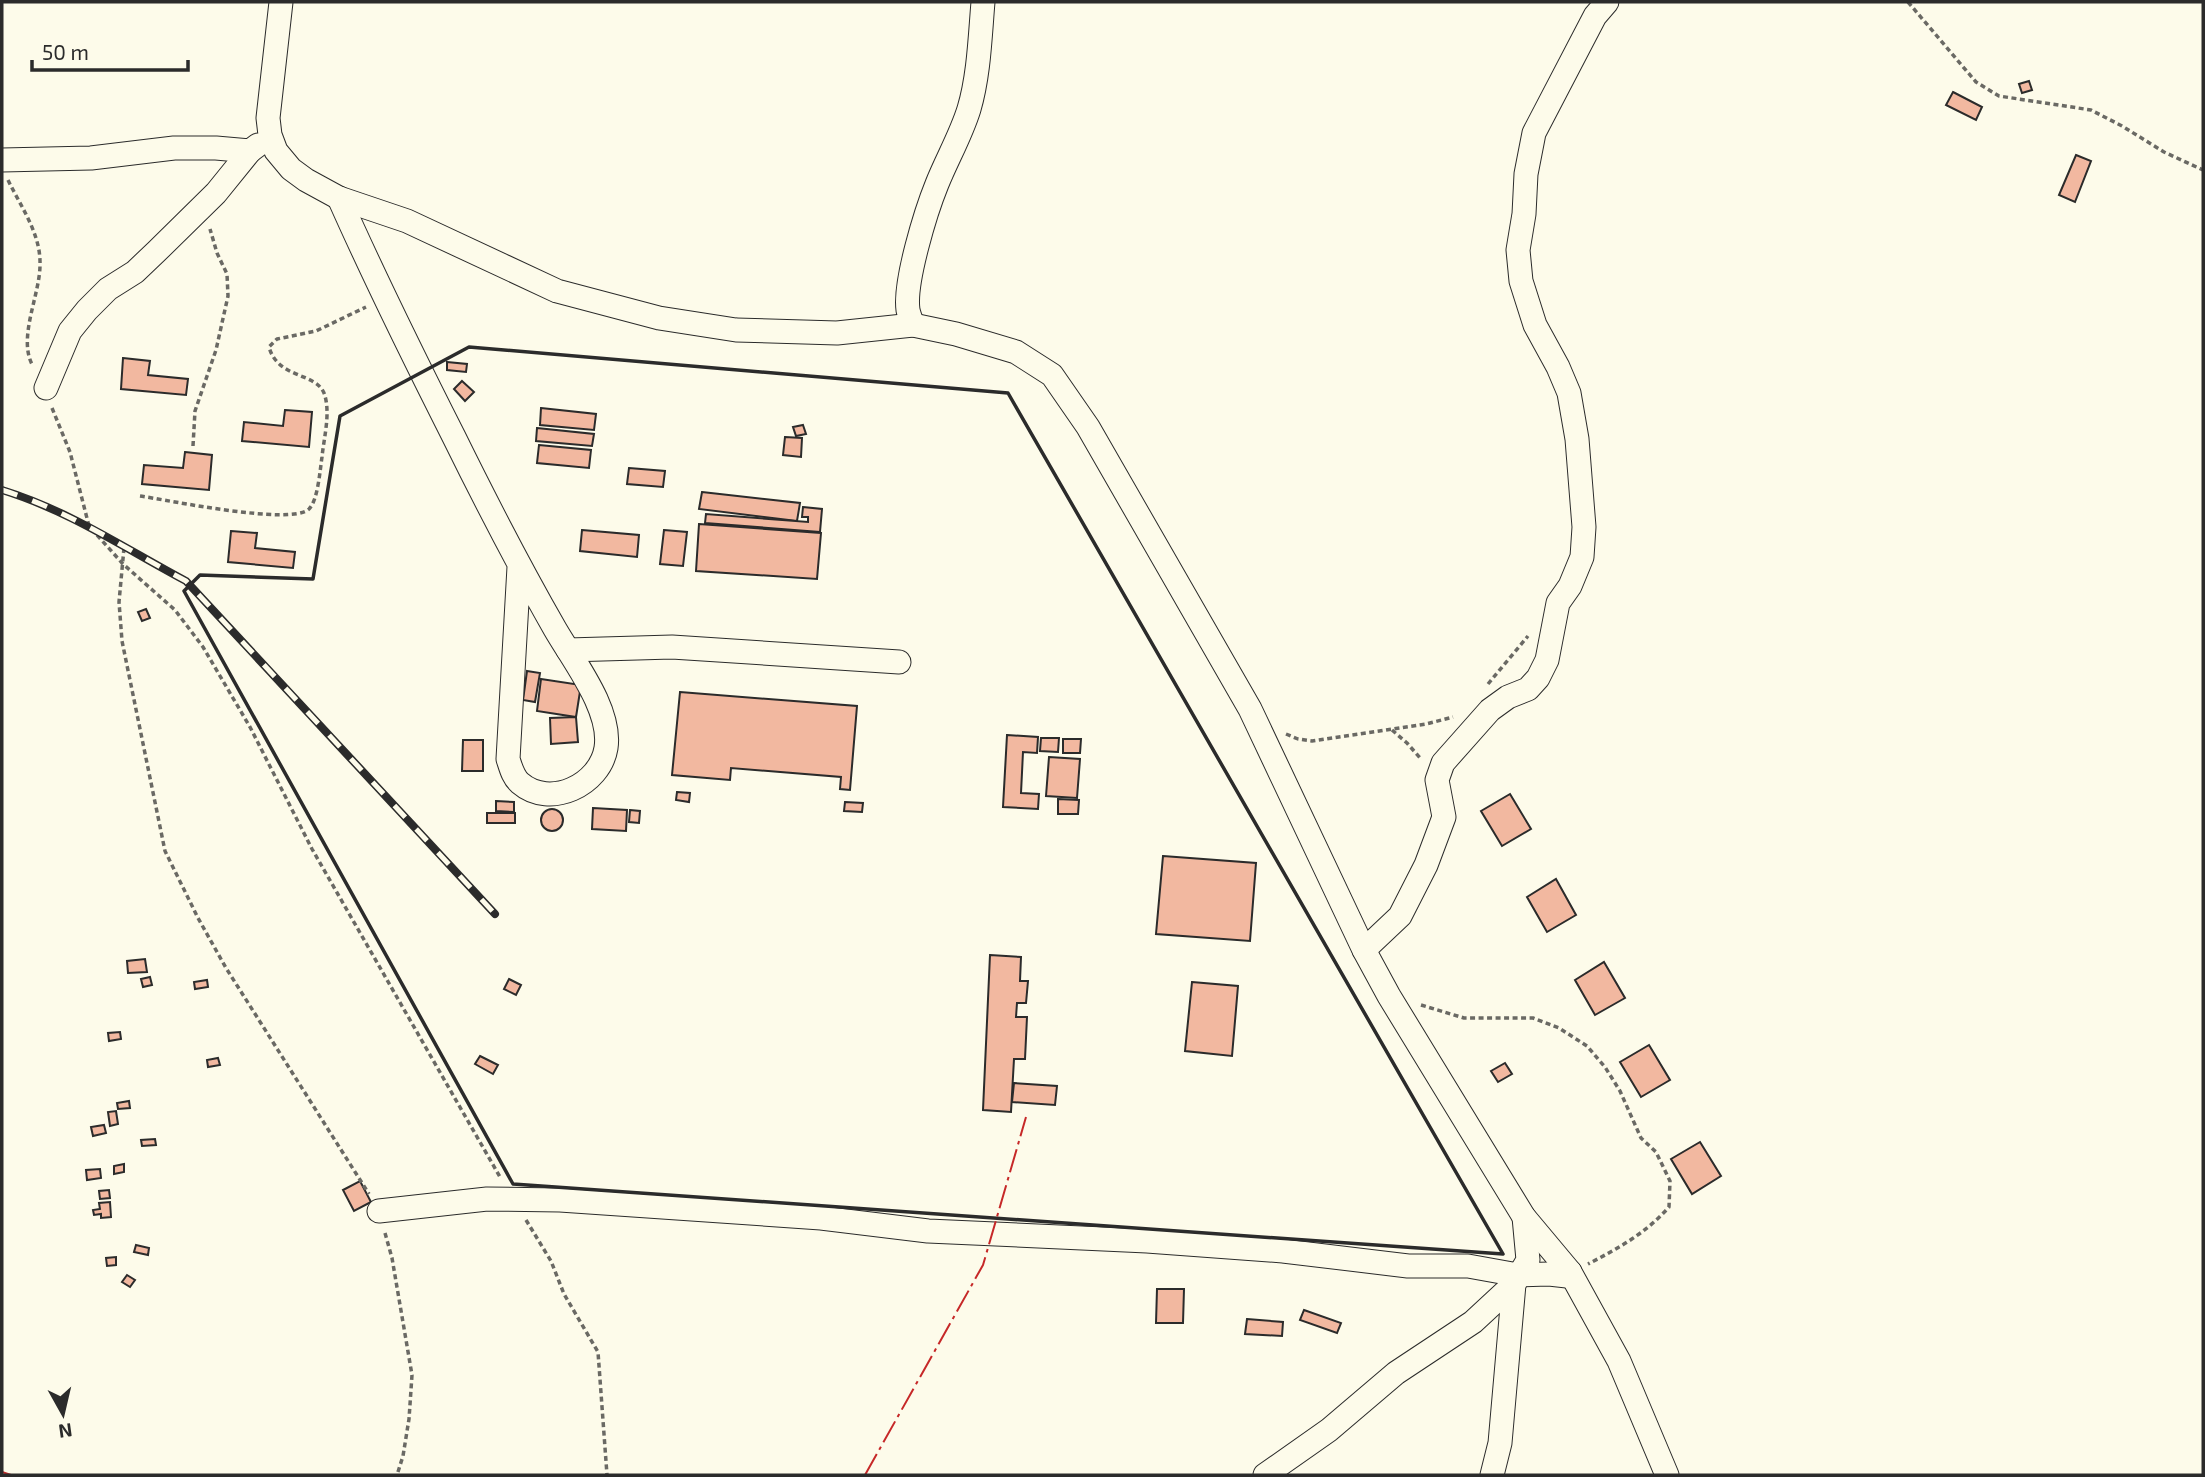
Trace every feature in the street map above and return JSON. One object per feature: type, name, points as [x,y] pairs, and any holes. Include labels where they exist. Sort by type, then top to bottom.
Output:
[{"type":"street","points":[[281,2],[268,118],[270,135],[276,151],[291,169],[339,198],[407,221],[557,291],[659,318],[736,330],[837,333],[913,325],[956,334],[1016,352],[1052,375],[1088,427],[1250,709],[1364,950],[1389,996],[1524,1217],[1570,1272],[1619,1361],[1667,1475]]},
{"type":"street","points":[[913,325],[908,308],[910,281],[920,236],[937,184],[969,108],[977,62],[982,2]]},
{"type":"street","points":[[1364,950],[1400,916],[1426,865],[1444,817],[1437,780],[1443,763],[1490,710],[1508,697],[1528,689],[1538,678],[1547,660],[1558,603],[1570,586],[1582,557],[1584,527],[1577,439],[1569,393],[1535,325],[1521,281],[1518,250],[1524,214],[1526,174],[1534,133],[1595,16],[1607,2]]},
{"type":"street","points":[[46,388],[69,331],[87,310],[108,289],[135,272],[216,193],[250,151],[270,135]]},
{"type":"street","points":[[2,160],[91,158],[174,148],[250,151]]},
{"type":"street","points":[[339,198],[384,298],[519,567],[598,704],[608,735],[600,767],[590,779],[561,793],[545,794],[530,790],[518,781],[508,759],[519,567]]},
{"type":"street","points":[[568,650],[671,647],[899,662]]},
{"type":"street","points":[[379,1211],[487,1199],[512,1199],[705,1209],[821,1218],[928,1231],[1242,1248],[1408,1266],[1468,1266],[1516,1280],[1549,1273],[1567,1276],[1570,1272]]},
{"type":"street","points":[[1265,1475],[1329,1430],[1396,1374],[1473,1322],[1516,1280],[1528,1260],[1524,1217]]},
{"type":"street","points":[[1492,1475],[1500,1443],[1516,1280]]},
{"type":"path","points":[[1908,2],[1976,82],[1999,96],[2091,110],[2164,152],[2203,170]]},
{"type":"path","points":[[193,446],[195,411],[216,349],[228,296],[227,274],[217,253],[208,222],[216,193]]},
{"type":"path","points":[[140,496],[264,515],[295,515],[308,509],[319,478],[327,409],[323,391],[312,381],[287,371],[272,357],[269,346],[277,339],[316,331],[384,298]]},
{"type":"path","points":[[124,548],[119,602],[122,641],[164,851],[226,968],[379,1211],[392,1258],[412,1375],[409,1419],[397,1475]]},
{"type":"path","points":[[123,564],[175,610],[203,648],[250,727],[312,849],[512,1199],[551,1261],[564,1294],[598,1352],[607,1475]]},
{"type":"path","points":[[1485,690],[1530,634]]},
{"type":"path","points":[[1284,734],[1312,741],[1455,716]]},
{"type":"path","points":[[1391,729],[1408,743],[1437,780]]},
{"type":"path","points":[[1389,996],[1464,1018],[1533,1018],[1559,1028],[1587,1046],[1610,1075],[1641,1138],[1656,1152],[1670,1181],[1669,1207],[1658,1220],[1625,1245],[1570,1272]]},
{"type":"building","points":[[2029,81],[2032,90],[2022,93],[2019,84]]},
{"type":"building","points":[[1953,92],[1982,107],[1976,120],[1946,105]]},
{"type":"building","points":[[2076,155],[2091,161],[2075,202],[2059,195]]},
{"type":"building","points":[[123,358],[150,361],[148,375],[188,379],[186,395],[121,389]]},
{"type":"building","points":[[447,362],[467,364],[466,372],[447,370]]},
{"type":"building","points":[[462,381],[474,392],[465,401],[454,389]]},
{"type":"building","points":[[541,408],[596,414],[594,430],[540,425]]},
{"type":"building","points":[[285,410],[312,412],[309,447],[242,441],[244,422],[283,426]]},
{"type":"building","points":[[803,425],[806,434],[796,436],[793,427]]},
{"type":"building","points":[[537,428],[594,434],[592,446],[536,441]]},
{"type":"building","points":[[785,437],[802,438],[801,457],[783,455]]},
{"type":"building","points":[[539,445],[591,450],[589,468],[537,463]]},
{"type":"building","points":[[185,452],[212,455],[209,490],[142,484],[144,465],[183,468]]},
{"type":"building","points":[[629,468],[665,471],[663,487],[627,484]]},
{"type":"building","points":[[702,492],[800,503],[797,521],[699,509]]},
{"type":"building","points":[[803,507],[822,509],[820,532],[705,523],[706,514],[808,522],[808,517],[802,517]]},
{"type":"building","points":[[699,524],[821,533],[817,579],[696,571]]},
{"type":"building","points":[[582,530],[639,535],[637,557],[580,551]]},
{"type":"building","points":[[664,530],[687,532],[683,566],[660,564]]},
{"type":"building","points":[[231,531],[257,533],[255,548],[295,552],[293,568],[228,562]]},
{"type":"building","points":[[146,609],[150,618],[142,621],[138,612]]},
{"type":"building","points":[[527,671],[540,673],[535,702],[523,700]]},
{"type":"building","points":[[541,679],[581,685],[576,717],[537,711]]},
{"type":"building","points":[[680,692],[857,706],[850,790],[840,789],[841,777],[731,768],[730,780],[672,775]]},
{"type":"building","points":[[576,717],[578,742],[551,744],[550,718]]},
{"type":"building","points":[[1007,735],[1038,737],[1037,753],[1023,752],[1021,793],[1039,794],[1038,809],[1003,807]]},
{"type":"building","points":[[1041,738],[1059,738],[1058,752],[1040,751]]},
{"type":"building","points":[[1063,739],[1081,739],[1080,753],[1063,753]]},
{"type":"building","points":[[463,740],[483,740],[483,771],[462,771]]},
{"type":"building","points":[[1049,757],[1080,759],[1077,798],[1046,796]]},
{"type":"building","points":[[677,792],[690,793],[689,802],[676,800]]},
{"type":"building","points":[[1510,794],[1531,829],[1502,846],[1481,811]]},
{"type":"building","points":[[1058,799],[1079,800],[1078,814],[1058,814]]},
{"type":"building","points":[[496,801],[514,802],[514,812],[496,811]]},
{"type":"building","points":[[845,802],[863,803],[862,812],[844,811]]},
{"type":"building","points":[[593,808],[627,810],[626,831],[592,829]]},
{"type":"building","points":[[552,809],[562,816],[563,820],[556,830],[552,831],[542,824],[541,820],[548,810]]},
{"type":"building","points":[[630,810],[640,811],[639,823],[629,822]]},
{"type":"building","points":[[487,813],[515,813],[515,823],[487,823]]},
{"type":"building","points":[[1163,856],[1256,863],[1250,941],[1156,934]]},
{"type":"building","points":[[1556,879],[1576,915],[1547,932],[1527,897]]},
{"type":"building","points":[[990,955],[1021,957],[1020,981],[1028,981],[1026,1003],[1017,1003],[1016,1017],[1027,1017],[1025,1059],[1014,1059],[1011,1112],[983,1110]]},
{"type":"building","points":[[145,959],[147,972],[128,973],[127,961]]},
{"type":"building","points":[[1604,962],[1625,998],[1595,1015],[1575,980]]},
{"type":"building","points":[[150,977],[152,985],[143,987],[141,979]]},
{"type":"building","points":[[509,979],[521,985],[516,995],[504,989]]},
{"type":"building","points":[[207,980],[208,987],[195,989],[194,982]]},
{"type":"building","points":[[1192,982],[1238,986],[1232,1056],[1185,1051]]},
{"type":"building","points":[[120,1032],[121,1039],[109,1041],[108,1033]]},
{"type":"building","points":[[1649,1045],[1670,1080],[1641,1097],[1620,1062]]},
{"type":"building","points":[[480,1056],[498,1065],[493,1074],[475,1064]]},
{"type":"building","points":[[218,1058],[220,1065],[208,1067],[207,1060]]},
{"type":"building","points":[[1505,1063],[1512,1074],[1498,1082],[1491,1071]]},
{"type":"building","points":[[1014,1083],[1057,1086],[1055,1105],[1012,1102]]},
{"type":"building","points":[[129,1101],[130,1108],[118,1109],[117,1103]]},
{"type":"building","points":[[116,1111],[118,1124],[110,1126],[108,1112]]},
{"type":"building","points":[[104,1125],[106,1133],[93,1136],[91,1127]]},
{"type":"building","points":[[155,1139],[156,1145],[142,1146],[141,1140]]},
{"type":"building","points":[[1700,1142],[1721,1176],[1692,1194],[1671,1159]]},
{"type":"building","points":[[124,1164],[124,1172],[114,1174],[114,1166]]},
{"type":"building","points":[[100,1169],[101,1178],[87,1180],[86,1170]]},
{"type":"building","points":[[360,1181],[371,1202],[354,1211],[343,1190]]},
{"type":"building","points":[[109,1190],[110,1198],[100,1199],[99,1191]]},
{"type":"building","points":[[110,1202],[111,1217],[101,1218],[101,1214],[94,1215],[93,1210],[100,1209],[99,1203]]},
{"type":"building","points":[[136,1245],[149,1248],[148,1255],[134,1252]]},
{"type":"building","points":[[116,1257],[116,1265],[107,1266],[106,1258]]},
{"type":"building","points":[[127,1275],[135,1280],[130,1287],[122,1282]]},
{"type":"building","points":[[1157,1289],[1184,1289],[1183,1323],[1156,1323]]},
{"type":"building","points":[[1304,1310],[1341,1323],[1337,1333],[1300,1320]]},
{"type":"building","points":[[1247,1319],[1283,1322],[1282,1336],[1245,1334]]},
{"type":"railway","points":[[2,490],[74,519],[186,581],[495,914]]},
{"type":"wall","points":[[469,347],[1008,393],[1503,1254],[513,1184],[184,591],[200,575],[313,579],[340,416],[469,347]]},
{"type":"power","points":[[865,1475],[983,1265],[1026,1117]]},
{"type":"power","points":[[2,1472],[11,1475]]}]
